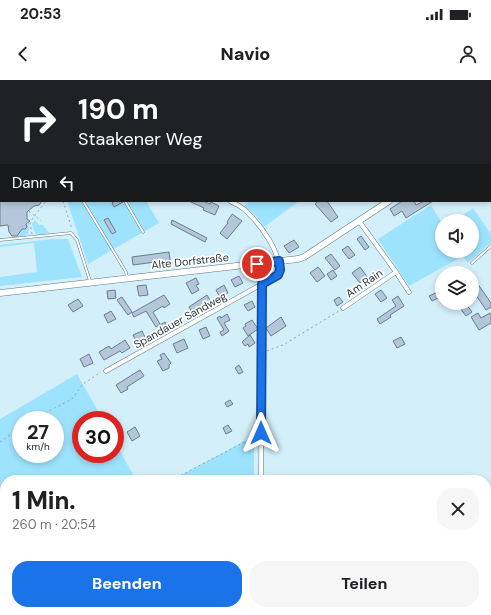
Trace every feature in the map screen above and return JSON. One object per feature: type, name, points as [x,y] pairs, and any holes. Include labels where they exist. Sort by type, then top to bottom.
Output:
[{"type":"street","points":[[232,202],[245,210],[259,225],[278,255],[280,270],[278,275],[270,280]]},
{"type":"street","name":"Alte Dorfstraße","points":[[0,293],[304,257],[388,202]]},
{"type":"street","points":[[359,221],[409,292]]},
{"type":"street","name":"Am Rain","points":[[343,308],[396,272]]},
{"type":"street","name":"Spandauer Sandweg","points":[[106,371],[270,280]]},
{"type":"street","points":[[261,475],[262,284]]},
{"type":"lane","points":[[84,202],[126,272],[127,278]]},
{"type":"lane","points":[[126,202],[143,232]]},
{"type":"lane","points":[[0,240],[71,233],[77,240],[91,282]]},
{"type":"lane","points":[[472,263],[491,246]]},
{"type":"path","points":[[32,236],[30,222],[45,202]]},
{"type":"path","points":[[63,202],[72,227],[71,233]]},
{"type":"path","points":[[29,211],[41,221]]},
{"type":"path","points":[[270,280],[268,278],[271,265]]},
{"type":"path","points":[[261,352],[269,351],[283,345],[343,308]]},
{"type":"path","points":[[49,411],[72,399],[83,384],[97,374],[106,371]]},
{"type":"path","points":[[0,442],[12,433]]},
{"type":"path","points":[[181,475],[261,433]]},
{"type":"shaded area","points":[[67,202],[147,202],[159,223],[88,264]]},
{"type":"shaded area","points":[[249,202],[298,202],[264,227],[256,216],[244,206]]},
{"type":"shaded area","points":[[431,205],[436,214],[435,214],[435,258],[459,258],[445,266],[435,266],[435,272],[409,286],[378,239]]},
{"type":"shaded area","points":[[473,208],[477,214],[465,214]]},
{"type":"shaded area","points":[[479,217],[491,234],[491,243],[479,253]]},
{"type":"shaded area","points":[[35,220],[39,225],[43,225],[49,233],[36,235],[32,224]]},
{"type":"shaded area","points":[[29,222],[28,234],[16,237],[22,229],[25,229]]},
{"type":"shaded area","points":[[53,239],[68,239],[82,277],[0,286],[0,277],[37,272],[34,243],[0,247],[0,245]]},
{"type":"shaded area","points":[[464,258],[474,258],[468,263]]},
{"type":"shaded area","points":[[77,374],[98,411],[72,411],[72,463],[124,463],[124,458],[133,475],[0,475],[0,419],[12,412],[12,463],[64,463],[64,411],[14,411]]},
{"type":"shaded area","points":[[254,436],[254,475],[181,475]]},
{"type":"building","points":[[0,202],[41,202],[27,212],[27,219],[30,221],[26,224],[27,227],[22,229],[17,236],[12,236],[9,232],[8,225],[0,226]]},
{"type":"building","points":[[114,202],[123,202],[114,207],[112,203]]},
{"type":"building","points":[[191,202],[205,202],[210,204],[211,202],[219,206],[215,215],[203,210],[204,208]]},
{"type":"building","points":[[317,202],[328,202],[338,217],[331,222],[315,204]]},
{"type":"building","points":[[400,202],[414,202],[416,205],[422,202],[431,202],[406,218],[402,211],[394,216],[390,209]]},
{"type":"building","points":[[232,214],[242,221],[227,239],[220,233],[228,223],[227,222]]},
{"type":"building","points":[[108,218],[116,232],[112,234],[104,220]]},
{"type":"building","points":[[172,220],[207,238],[205,242],[171,224]]},
{"type":"building","points":[[361,236],[369,247],[365,250],[357,239]]},
{"type":"building","points":[[294,240],[299,247],[289,253],[284,246]]},
{"type":"building","points":[[348,246],[355,255],[349,259],[342,250]]},
{"type":"building","points":[[169,252],[170,260],[133,265],[132,257]]},
{"type":"building","points":[[331,254],[340,266],[335,270],[325,258]]},
{"type":"building","points":[[318,267],[325,276],[317,282],[310,273]]},
{"type":"building","points":[[360,267],[368,278],[360,283],[352,273]]},
{"type":"building","points":[[333,270],[337,276],[331,280],[327,274]]},
{"type":"building","points":[[239,276],[243,283],[235,287],[231,280]]},
{"type":"building","points":[[196,278],[199,284],[196,285],[199,290],[192,294],[186,283]]},
{"type":"building","points":[[146,285],[148,295],[139,296],[137,286]]},
{"type":"building","points":[[224,285],[228,293],[220,297],[216,290]]},
{"type":"building","points":[[479,286],[491,303],[491,307],[486,310],[479,300]]},
{"type":"building","points":[[115,290],[116,298],[108,299],[107,291]]},
{"type":"building","points":[[381,290],[387,298],[381,302],[375,294]]},
{"type":"building","points":[[435,293],[435,300],[432,301],[429,296]]},
{"type":"building","points":[[164,295],[170,304],[153,312],[160,324],[156,327],[146,311],[134,317],[132,313]]},
{"type":"building","points":[[207,295],[212,304],[194,315],[189,307]]},
{"type":"building","points":[[398,296],[404,306],[380,324],[377,319],[396,306],[392,300]]},
{"type":"building","points":[[122,297],[132,312],[128,315],[117,300]]},
{"type":"building","points":[[339,297],[343,302],[337,306],[334,300]]},
{"type":"building","points":[[78,299],[83,306],[73,312],[68,305]]},
{"type":"building","points":[[252,301],[255,307],[248,311],[244,305]]},
{"type":"building","points":[[462,310],[470,310],[472,312],[466,316]]},
{"type":"building","points":[[111,311],[116,319],[108,323],[104,315]]},
{"type":"building","points":[[478,313],[481,318],[490,313],[491,315],[491,323],[479,330],[471,317]]},
{"type":"building","points":[[227,314],[230,320],[224,323],[229,331],[222,336],[220,332],[224,330],[217,318],[220,316],[221,318]]},
{"type":"building","points":[[281,317],[286,326],[271,336],[266,328]]},
{"type":"building","points":[[252,320],[258,329],[248,336],[243,328],[246,326],[245,324]]},
{"type":"building","points":[[165,322],[169,329],[162,333],[158,326]]},
{"type":"building","points":[[206,327],[210,336],[203,339],[199,330]]},
{"type":"building","points":[[142,331],[146,339],[137,343],[133,335]]},
{"type":"building","points":[[250,335],[255,343],[249,347],[248,344],[245,346],[242,342]]},
{"type":"building","points":[[401,337],[405,344],[397,348],[393,341]]},
{"type":"building","points":[[184,339],[188,348],[177,353],[173,344]]},
{"type":"building","points":[[125,340],[130,348],[122,353],[120,351],[104,360],[99,352],[109,346],[111,349]]},
{"type":"building","points":[[164,353],[171,363],[169,368],[163,371],[157,361],[162,359],[160,355]]},
{"type":"building","points":[[89,354],[93,363],[84,367],[80,359]]},
{"type":"building","points":[[239,365],[243,372],[239,374],[235,368]]},
{"type":"building","points":[[140,370],[144,376],[127,387],[128,389],[121,393],[116,385]]},
{"type":"building","points":[[230,400],[233,404],[227,407],[225,403]]},
{"type":"building","points":[[228,425],[232,431],[226,434],[223,428]]},
{"type":"building","points":[[135,427],[140,436],[132,441],[127,432]]},
{"type":"route","points":[[257,264],[279,261],[280,270],[278,275],[262,284],[261,433]]}]
